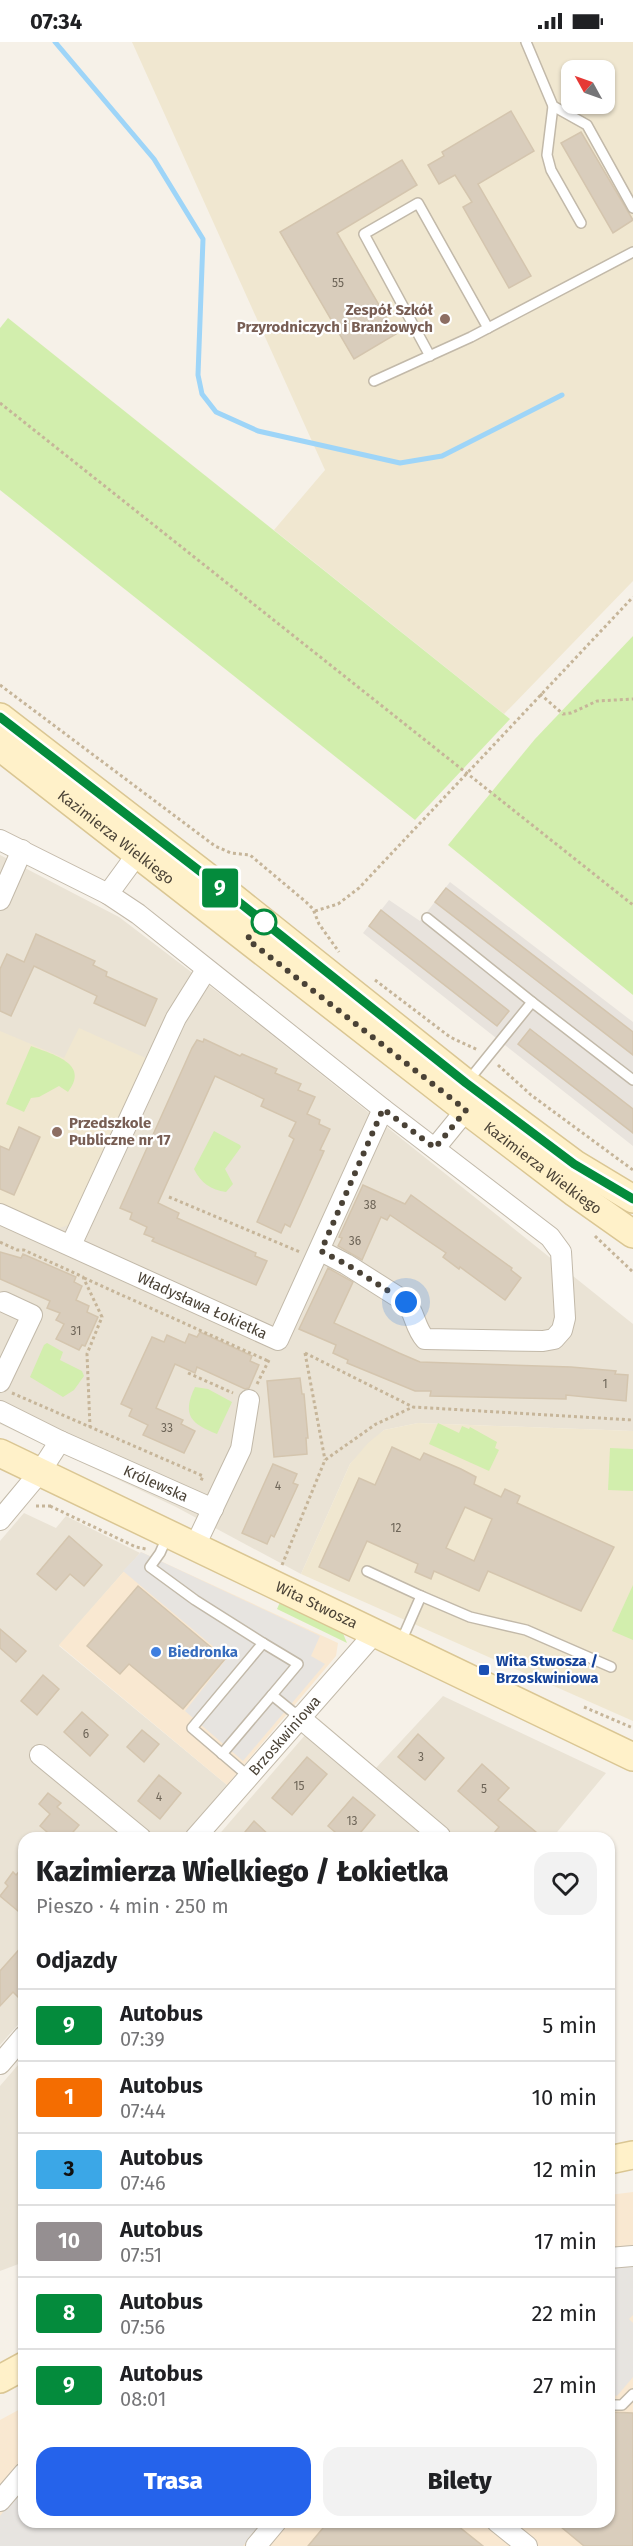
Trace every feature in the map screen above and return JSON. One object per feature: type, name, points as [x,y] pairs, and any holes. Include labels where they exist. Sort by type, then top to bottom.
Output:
[{"type":"main road","name":"Kazimierza Wielkiego","points":[[0,717],[210,879],[466,1096],[575,1193],[633,1234]]},
{"type":"main road","name":"Kazimierza Wielkiego","points":[[0,747],[138,854],[466,1096],[633,1199]]},
{"type":"main road","name":"Wita Stwosza","points":[[0,1453],[39,1472],[159,1542],[194,1548],[633,1757]]},
{"type":"main road","points":[[0,2379],[18,2369]]},
{"type":"street","points":[[0,840],[108,894],[138,914],[383,1109],[550,1237],[561,1252],[565,1318],[562,1330],[554,1339],[543,1341],[424,1339],[419,1333],[411,1308],[406,1302],[346,1264],[319,1255]]},
{"type":"street","points":[[0,900],[22,850]]},
{"type":"street","points":[[108,894],[138,854]]},
{"type":"street","points":[[71,1245],[176,1018],[206,970]]},
{"type":"street","points":[[435,1148],[466,1096]]},
{"type":"street","name":"Władysława Łokietka","points":[[0,1214],[278,1340],[319,1255],[383,1109]]},
{"type":"street","points":[[4,1302],[32,1315],[4,1386]]},
{"type":"street","points":[[194,1548],[243,1442],[249,1400]]},
{"type":"street","name":"Królewska","points":[[0,1411],[60,1441],[213,1509]]},
{"type":"street","points":[[0,1520],[39,1472],[60,1441]]},
{"type":"street","name":"Brzoskwiniowa","points":[[200,1832],[247,1775],[374,1634]]},
{"type":"street","points":[[299,1717],[435,1832]]},
{"type":"street","points":[[40,1755],[134,1832]]},
{"type":"street","points":[[0,2064],[18,2043]]},
{"type":"street","points":[[615,2258],[633,2256]]},
{"type":"street","points":[[0,2501],[18,2480]]},
{"type":"street","points":[[256,2546],[271,2528]]},
{"type":"street","points":[[504,2528],[527,2546]]},
{"type":"lane","points":[[526,42],[553,106],[547,155],[551,170],[581,223]]},
{"type":"lane","points":[[553,106],[587,125],[633,208]]},
{"type":"lane","points":[[430,356],[363,234],[418,203],[488,328]]},
{"type":"lane","points":[[374,381],[488,328],[633,252]]},
{"type":"lane","points":[[427,918],[633,1080]]},
{"type":"lane","points":[[466,1096],[489,1056],[532,1002]]},
{"type":"lane","points":[[159,1542],[160,1553],[150,1567],[195,1600],[298,1664],[222,1754]]},
{"type":"lane","points":[[367,1571],[470,1617],[526,1630],[611,1667]]},
{"type":"lane","points":[[399,1646],[421,1596]]},
{"type":"lane","points":[[247,1775],[192,1728],[263,1643]]},
{"type":"lane","points":[[272,1695],[299,1717]]},
{"type":"lane","points":[[615,2405],[622,2404],[633,2394]]},
{"type":"path","points":[[0,403],[490,794],[633,905]]},
{"type":"path","points":[[315,911],[351,896],[633,597]]},
{"type":"path","points":[[0,685],[221,850],[250,855],[315,911],[319,924],[344,956]]},
{"type":"path","points":[[540,694],[563,714],[572,713],[597,701],[633,699]]},
{"type":"path","points":[[374,979],[450,1037],[489,1056],[531,1095],[633,1170]]},
{"type":"path","points":[[169,1197],[319,1255]]},
{"type":"path","points":[[0,1242],[17,1250],[24,1250],[268,1361]]},
{"type":"path","points":[[83,1277],[102,1317],[87,1354],[90,1427]]},
{"type":"path","points":[[188,1373],[249,1400],[278,1340]]},
{"type":"path","points":[[325,1460],[305,1353],[413,1407],[633,1420]]},
{"type":"path","points":[[4,1386],[90,1427],[203,1476],[192,1499]]},
{"type":"path","points":[[280,1568],[325,1460],[376,1424],[413,1407]]},
{"type":"path","points":[[50,1506],[136,1547],[159,1542]]},
{"type":"shaded area","name":"Zespół Szkół Przyrodniczych i Branżowych","points":[[132,42],[633,42],[633,581],[504,714],[274,530],[325,470]]},
{"type":"shaded area","points":[[0,855],[119,917],[228,1000],[633,1324],[633,1431],[418,1423],[384,1430],[350,1464],[301,1574],[176,1507],[0,1424]]},
{"type":"shaded area","points":[[450,882],[633,1022],[633,1146],[363,933],[389,900],[420,921]]},
{"type":"shaded area","name":"Przedszkole Publiczne nr 17","points":[[79,1028],[148,1059],[74,1223],[54,1230],[0,1206],[0,1031],[64,1058]]},
{"type":"shaded area","points":[[418,1423],[633,1431],[633,1721],[301,1574],[350,1464],[368,1443],[384,1430]]},
{"type":"shaded area","points":[[24,1513],[56,1528],[66,1516],[140,1553],[59,1646],[227,1785],[186,1832],[18,1832],[18,2025],[0,2045],[0,1541]]},
{"type":"shaded area","points":[[141,1552],[338,1643],[336,1656],[227,1785],[59,1645]]},
{"type":"shaded area","points":[[141,1552],[320,1636],[311,1656],[325,1664],[243,1761],[185,1711],[227,1658],[123,1571]]},
{"type":"shaded area","points":[[443,1696],[606,1773],[557,1832],[221,1832],[319,1719],[376,1768]]},
{"type":"shaded area","points":[[18,2065],[18,2264],[0,2271],[0,2086]]},
{"type":"shaded area","points":[[633,2192],[633,2546],[0,2546],[0,2420],[18,2410],[18,2528],[615,2528],[615,2194]]},
{"type":"shaded area","points":[[633,2267],[633,2315],[629,2319],[633,2323],[633,2377],[617,2396],[615,2395],[615,2268]]},
{"type":"shaded area","points":[[18,2492],[18,2528],[258,2528],[243,2546],[0,2546],[0,2516]]},
{"type":"green space","points":[[8,318],[510,719],[415,820],[0,490],[0,328]]},
{"type":"green space","points":[[633,636],[633,995],[448,845],[535,739]]},
{"type":"green space","points":[[31,1046],[66,1061],[75,1074],[74,1082],[68,1092],[59,1086],[39,1097],[31,1098],[24,1112],[6,1104]]},
{"type":"green space","points":[[214,1131],[241,1147],[225,1169],[233,1184],[226,1192],[207,1185],[194,1169]]},
{"type":"green space","points":[[47,1343],[63,1352],[60,1360],[82,1371],[84,1376],[74,1390],[63,1397],[30,1377]]},
{"type":"green space","points":[[195,1387],[208,1389],[232,1402],[217,1434],[201,1427],[191,1418],[189,1405]]},
{"type":"green space","points":[[438,1423],[459,1433],[462,1426],[469,1429],[470,1427],[497,1442],[495,1448],[499,1450],[489,1471],[429,1444]]},
{"type":"green space","points":[[610,1448],[633,1449],[633,1491],[608,1490]]},
{"type":"green space","points":[[633,1585],[633,1640],[612,1631]]},
{"type":"green space","points":[[281,1600],[342,1631],[347,1643],[277,1609]]},
{"type":"building","points":[[511,111],[534,151],[478,184],[531,276],[509,288],[463,207],[472,202],[455,175],[439,184],[428,165],[444,156],[442,152]]},
{"type":"building","points":[[581,132],[633,220],[613,233],[561,143]]},
{"type":"building","points":[[402,160],[417,185],[337,233],[396,334],[354,359],[280,232]]},
{"type":"building","points":[[446,888],[633,1032],[633,1055],[435,902]]},
{"type":"building","points":[[381,910],[509,1011],[497,1026],[369,926]]},
{"type":"building","points":[[36,934],[95,961],[93,965],[107,972],[106,976],[157,999],[145,1026],[94,1003],[97,996],[34,966],[11,1016],[0,1011],[0,969],[7,954],[24,962]]},
{"type":"building","points":[[530,1029],[633,1109],[633,1133],[518,1044]]},
{"type":"building","points":[[204,1039],[240,1056],[242,1054],[277,1069],[275,1073],[301,1084],[298,1090],[315,1097],[307,1114],[320,1120],[319,1124],[330,1129],[320,1150],[324,1151],[290,1227],[285,1224],[281,1233],[257,1222],[294,1139],[289,1136],[296,1122],[261,1106],[264,1099],[215,1076],[158,1203],[179,1213],[177,1218],[256,1253],[255,1256],[267,1261],[256,1285],[152,1241],[154,1238],[144,1234],[147,1227],[130,1219],[132,1213],[120,1208],[192,1048],[197,1040],[203,1042]]},
{"type":"building","points":[[19,1127],[40,1137],[14,1195],[0,1189],[0,1146],[9,1150]]},
{"type":"building","points":[[363,1185],[405,1204],[411,1195],[512,1268],[511,1270],[521,1278],[505,1300],[443,1257],[446,1253],[390,1215],[387,1220],[381,1217],[362,1260],[338,1246],[342,1238],[339,1237]]},
{"type":"building","points":[[0,1252],[21,1258],[23,1254],[76,1277],[74,1282],[82,1286],[76,1300],[89,1306],[87,1312],[98,1317],[85,1346],[82,1345],[79,1350],[56,1339],[64,1324],[56,1320],[60,1313],[47,1308],[50,1301],[0,1279]]},
{"type":"building","points":[[328,1268],[353,1282],[334,1323],[399,1353],[420,1362],[571,1367],[616,1371],[615,1374],[628,1375],[626,1401],[566,1395],[566,1399],[430,1396],[431,1391],[415,1391],[347,1363],[348,1360],[333,1353],[336,1345],[299,1329]]},
{"type":"building","points":[[200,1332],[252,1356],[250,1361],[259,1365],[249,1388],[245,1389],[197,1367],[195,1373],[175,1364],[156,1408],[183,1420],[181,1424],[195,1431],[184,1453],[143,1435],[148,1425],[129,1416],[132,1409],[121,1404],[152,1337],[164,1342],[167,1335],[185,1343],[189,1334],[197,1337]]},
{"type":"building","points":[[300,1378],[302,1394],[304,1394],[307,1454],[274,1457],[267,1381]]},
{"type":"building","points":[[392,1447],[420,1460],[424,1453],[476,1477],[474,1484],[501,1497],[505,1489],[520,1496],[517,1503],[614,1547],[581,1611],[488,1571],[479,1591],[434,1571],[431,1579],[415,1572],[418,1564],[367,1541],[349,1581],[319,1567],[359,1478],[375,1485]],"holes":[[[465,1507],[492,1519],[474,1561],[446,1548]]]},
{"type":"building","points":[[273,1464],[297,1474],[293,1483],[298,1485],[274,1537],[271,1535],[267,1544],[242,1533]]},
{"type":"building","points":[[69,1536],[102,1565],[84,1586],[70,1574],[56,1590],[37,1574]]},
{"type":"building","name":"Biedronka","points":[[138,1586],[225,1659],[183,1709],[129,1664],[120,1674],[87,1646]]},
{"type":"building","points":[[0,1629],[26,1651],[16,1662],[0,1648]]},
{"type":"building","points":[[43,1675],[59,1689],[37,1715],[21,1701]]},
{"type":"building","points":[[82,1712],[108,1735],[90,1756],[64,1732]]},
{"type":"building","points":[[142,1730],[159,1744],[144,1762],[127,1747]]},
{"type":"building","points":[[418,1734],[444,1758],[425,1780],[398,1757]]},
{"type":"building","points":[[307,1757],[327,1774],[292,1815],[272,1798]]},
{"type":"building","points":[[482,1764],[509,1788],[498,1800],[536,1832],[495,1832],[499,1827],[458,1791]]},
{"type":"building","points":[[159,1775],[181,1793],[160,1819],[138,1801]]},
{"type":"building","points":[[48,1793],[61,1803],[57,1807],[79,1825],[73,1832],[47,1832],[40,1826],[50,1814],[39,1804]]},
{"type":"building","points":[[353,1797],[375,1815],[361,1832],[335,1832],[328,1826]]},
{"type":"building","points":[[254,1821],[266,1832],[245,1832]]},
{"type":"building","points":[[13,1872],[16,1875],[18,1873],[18,1911],[0,1896],[8,1886],[5,1883]]},
{"type":"building","points":[[18,1951],[18,1997],[13,1992],[0,2006],[0,1971]]},
{"type":"building","points":[[615,2412],[633,2413],[633,2546],[584,2546],[562,2528],[615,2528]]},
{"type":"building","points":[[323,2528],[460,2528],[483,2546],[308,2546]]},
{"type":"waterway","points":[[55,42],[154,159],[203,239],[198,375],[202,394],[216,412],[258,431],[400,463],[442,456],[562,395]]},
{"type":"bus line","name":"9","points":[[0,717],[210,879],[466,1083],[574,1164],[633,1199]]},
{"type":"place","name":"Zespół Szkół Przyrodniczych i Branżowych","points":[[445,319]]},
{"type":"place","name":"Przedszkole Publiczne nr 17","points":[[57,1132]]},
{"type":"place","name":"Biedronka","points":[[156,1652]]},
{"type":"place","name":"Wita Stwosza / Brzoskwiniowa","points":[[484,1670]]},
{"type":"route","points":[[264,922],[247,939],[466,1110],[435,1148],[383,1109],[321,1251],[406,1302]]}]
